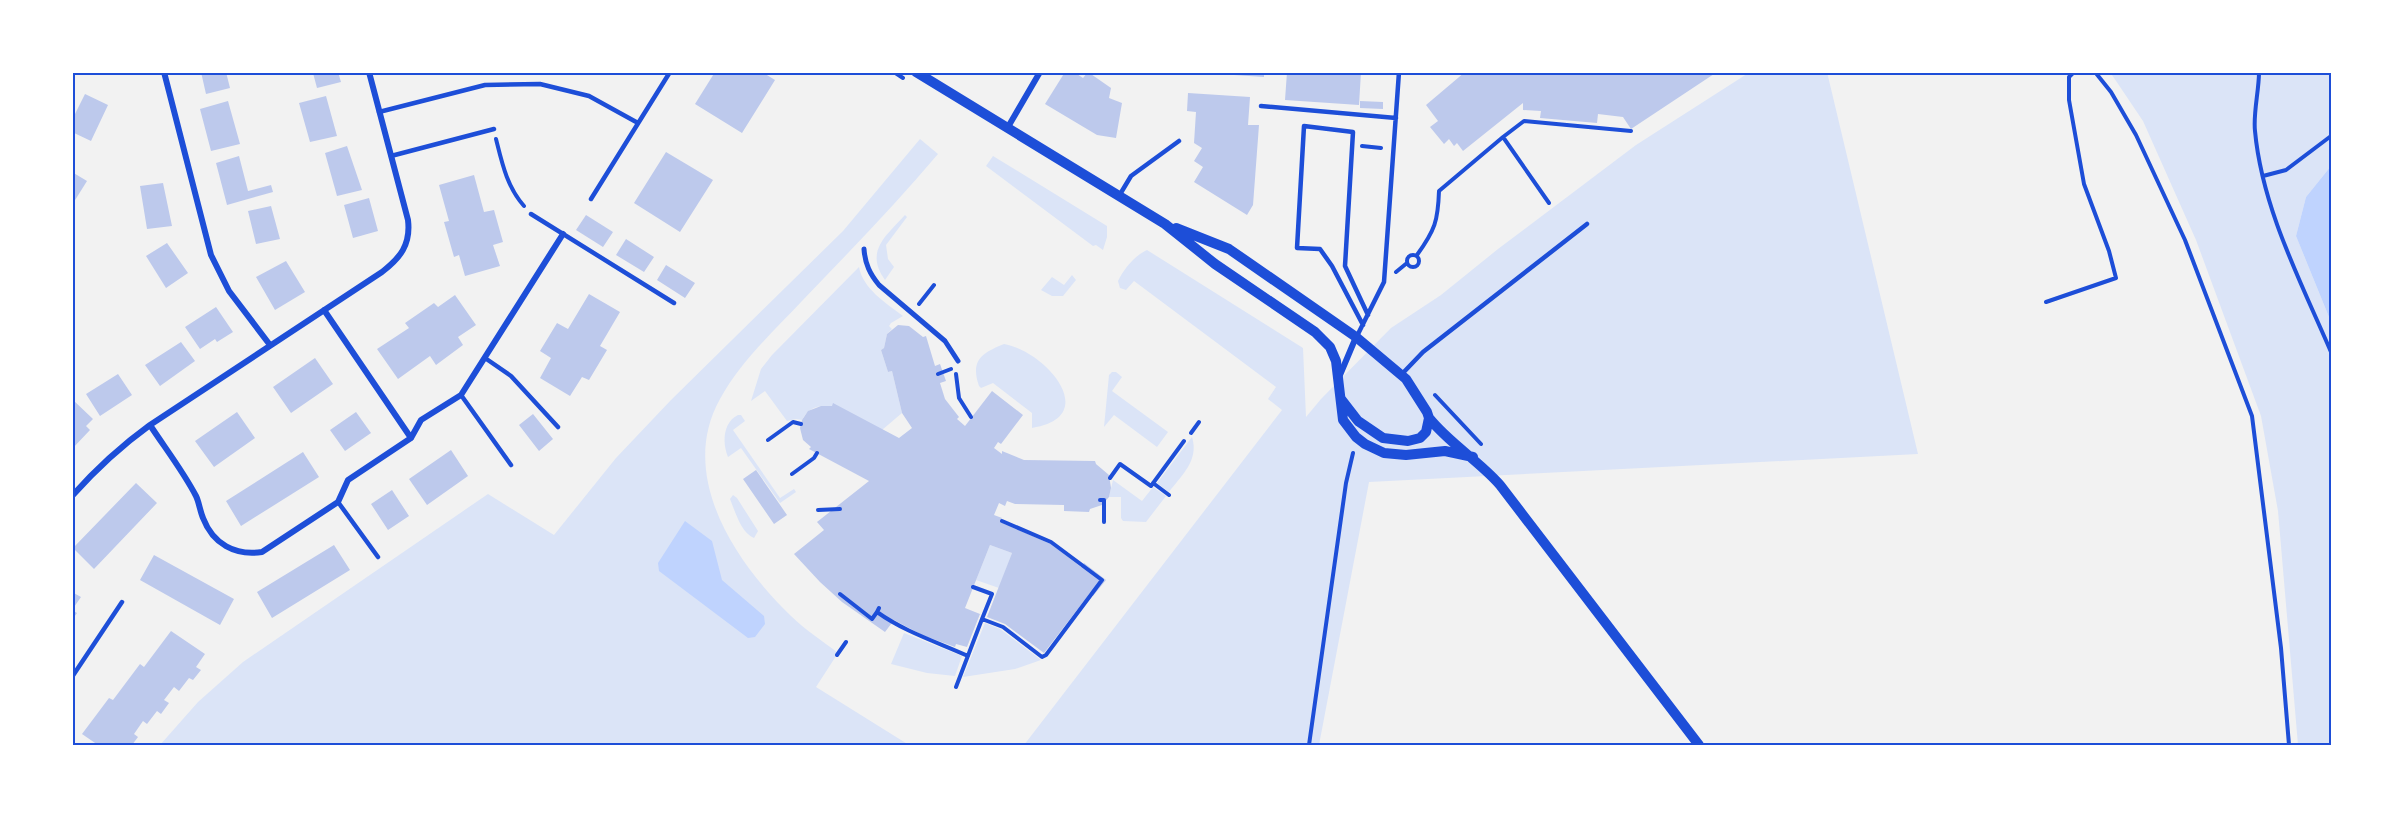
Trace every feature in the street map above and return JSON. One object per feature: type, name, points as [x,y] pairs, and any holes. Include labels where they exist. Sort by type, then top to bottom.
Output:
[{"type":"street","points":[[163,72],[211,255],[229,291],[270,345]]},
{"type":"street","points":[[72,496],[90,475],[119,448],[150,425],[382,272],[403,253],[408,242],[408,220],[369,72]]},
{"type":"street","points":[[916,72],[1165,224],[1215,264],[1300,321],[1330,347],[1340,376],[1343,420],[1356,438],[1374,450],[1406,455],[1445,451],[1473,458]]},
{"type":"street","points":[[1008,127],[1040,72]]},
{"type":"street","points":[[1165,224],[1229,249],[1356,337],[1401,375],[1420,399],[1429,418],[1441,433],[1473,458],[1500,484],[1699,745]]},
{"type":"street","points":[[150,425],[196,497],[203,520],[214,536],[238,553],[262,552],[338,502],[348,480],[411,438],[421,420],[461,395],[563,234]]},
{"type":"street","points":[[864,249],[865,261],[870,274],[879,285],[945,341],[957,364]]},
{"type":"street","points":[[324,310],[411,438]]},
{"type":"street","points":[[1340,376],[1356,337]]},
{"type":"street","points":[[1341,398],[1358,421],[1383,438],[1398,441],[1420,438],[1426,432],[1429,418]]},
{"type":"lane","points":[[591,199],[670,72]]},
{"type":"lane","points":[[1356,337],[1384,282],[1399,72]]},
{"type":"lane","points":[[379,112],[485,85],[540,84],[589,96],[638,123]]},
{"type":"lane","points":[[1261,106],[1396,118]]},
{"type":"lane","points":[[1363,325],[1332,266],[1320,249],[1297,248],[1304,126],[1353,132],[1346,266],[1368,315]]},
{"type":"lane","points":[[391,156],[494,129]]},
{"type":"lane","points":[[1119,196],[1131,176],[1179,141]]},
{"type":"lane","points":[[531,214],[674,303]]},
{"type":"lane","points":[[1401,375],[1422,352],[1587,224]]},
{"type":"lane","points":[[485,358],[511,376],[558,427]]},
{"type":"lane","points":[[461,395],[511,465]]},
{"type":"lane","points":[[338,502],[378,557]]},
{"type":"lane","points":[[72,677],[122,602]]},
{"type":"path","points":[[894,72],[913,84]]},
{"type":"path","points":[[2046,302],[2116,278],[2109,251],[2084,184],[2069,100],[2069,77],[2074,72]]},
{"type":"path","points":[[2095,72],[2111,92],[2136,135],[2185,240],[2252,416],[2281,648],[2289,745]]},
{"type":"path","points":[[2259,72],[2255,129],[2263,176],[2284,241],[2331,352]]},
{"type":"path","points":[[1417,255],[1429,239],[1438,220],[1439,191],[1524,121],[1631,132]]},
{"type":"path","points":[[494,129],[503,166],[514,195],[531,214]]},
{"type":"path","points":[[2263,176],[2286,170],[2331,136]]},
{"type":"path","points":[[1503,137],[1549,203]]},
{"type":"path","points":[[1352,146],[1394,149]]},
{"type":"path","points":[[912,314],[934,285]]},
{"type":"path","points":[[938,374],[957,364]]},
{"type":"path","points":[[956,374],[959,398],[970,417]]},
{"type":"path","points":[[1431,391],[1488,451]]},
{"type":"path","points":[[1191,433],[1199,422]]},
{"type":"path","points":[[768,440],[791,423],[801,424]]},
{"type":"path","points":[[1110,478],[1120,464],[1151,486],[1184,441]]},
{"type":"path","points":[[1309,745],[1347,483],[1354,449],[1361,454]]},
{"type":"path","points":[[792,474],[814,458],[817,453]]},
{"type":"path","points":[[1153,483],[1169,495]]},
{"type":"path","points":[[1101,500],[1104,500],[1104,522]]},
{"type":"path","points":[[818,510],[840,509]]},
{"type":"path","points":[[982,619],[1003,627],[1042,657],[1046,655],[1102,580],[1052,542],[1002,521]]},
{"type":"path","points":[[956,687],[992,594],[974,587]]},
{"type":"path","points":[[840,594],[872,619],[878,610],[892,622],[920,637],[968,656]]},
{"type":"path","points":[[837,655],[846,642]]},
{"type":"shaded area","points":[[1750,72],[1827,72],[1918,454],[1369,482],[1319,745],[1024,745],[1282,410],[1268,399],[1276,387],[1134,281],[1126,290],[1120,288],[1118,281],[1134,259],[1147,250],[1303,348],[1306,417],[1391,328],[1441,295],[1636,145]]},
{"type":"shaded area","points":[[2110,72],[2331,72],[2331,166],[2306,197],[2296,236],[2331,322],[2331,745],[2298,745],[2278,511],[2261,416],[2196,240],[2143,121]]},
{"type":"shaded area","points":[[920,139],[938,154],[737,372],[720,399],[708,428],[705,458],[709,488],[719,516],[733,544],[751,571],[791,616],[838,653],[816,687],[909,745],[160,745],[198,702],[243,662],[488,494],[554,535],[616,458],[671,400],[843,231]]},
{"type":"shaded area","points":[[993,156],[1107,226],[1107,237],[1103,250],[1096,245],[1093,246],[986,166]]},
{"type":"shaded area","points":[[905,215],[907,217],[886,245],[888,259],[894,267],[885,280],[879,270],[877,252],[885,237]]},
{"type":"shaded area","points":[[859,267],[870,289],[903,316],[889,326],[892,329],[887,334],[884,348],[881,350],[888,372],[892,371],[902,413],[882,430],[840,409],[829,406],[809,411],[802,420],[787,421],[765,391],[751,401],[761,369],[772,355]]},
{"type":"shaded area","points":[[1072,275],[1076,280],[1063,296],[1052,296],[1041,290],[1052,277],[1064,285]]},
{"type":"shaded area","points":[[1004,344],[1020,349],[1036,359],[1050,371],[1060,385],[1065,399],[1063,411],[1053,422],[1032,428],[1032,413],[993,383],[981,388],[979,386],[977,364],[984,354]]},
{"type":"shaded area","points":[[1112,372],[1122,377],[1112,391],[1168,432],[1157,447],[1114,415],[1104,427],[1109,375]]},
{"type":"shaded area","points":[[741,415],[745,421],[733,430],[780,498],[794,489],[796,492],[780,503],[741,448],[728,457],[725,433],[729,423]]},
{"type":"shaded area","points":[[1192,437],[1194,445],[1191,460],[1169,492],[1157,483]]},
{"type":"shaded area","points":[[1113,480],[1142,501],[1153,487],[1166,496],[1146,522],[1123,521],[1121,497],[1109,497]]},
{"type":"shaded area","points":[[733,495],[758,531],[754,538],[745,531],[739,521],[730,499]]},
{"type":"shaded area","points":[[990,545],[1012,553],[999,588],[976,580]]},
{"type":"shaded area","points":[[985,623],[1000,629],[1041,660],[1015,669],[963,677]]},
{"type":"shaded area","points":[[904,633],[962,656],[955,676],[927,673],[891,664]]},
{"type":"water","points":[[2331,166],[2331,322],[2296,236],[2306,197]]},
{"type":"water","points":[[685,521],[712,541],[722,580],[764,616],[765,624],[755,637],[748,638],[659,571],[658,563]]},
{"type":"building","points":[[201,72],[226,72],[230,88],[206,94]]},
{"type":"building","points":[[303,72],[338,72],[341,82],[317,88],[313,73],[304,75]]},
{"type":"building","points":[[715,72],[762,72],[775,80],[742,133],[695,104]]},
{"type":"building","points":[[1065,72],[1074,72],[1083,78],[1088,72],[1111,88],[1109,98],[1122,103],[1116,138],[1097,135],[1045,104]]},
{"type":"building","points":[[1220,72],[1264,72],[1264,77],[1219,74]]},
{"type":"building","points":[[1287,72],[1361,72],[1359,105],[1285,100]]},
{"type":"building","points":[[1465,72],[1717,72],[1631,129],[1623,117],[1598,114],[1597,123],[1540,118],[1541,111],[1523,110],[1523,103],[1463,151],[1457,143],[1454,146],[1449,139],[1444,144],[1430,127],[1438,121],[1426,105]]},
{"type":"building","points":[[1188,93],[1250,97],[1248,125],[1259,125],[1253,205],[1247,215],[1194,182],[1203,167],[1194,161],[1202,148],[1194,143],[1196,112],[1187,111]]},
{"type":"building","points":[[85,94],[108,105],[91,141],[72,132],[72,120]]},
{"type":"building","points":[[326,96],[337,136],[310,142],[299,103]]},
{"type":"building","points":[[228,101],[240,144],[211,151],[200,109]]},
{"type":"building","points":[[1360,101],[1383,102],[1383,109],[1360,108]]},
{"type":"building","points":[[347,146],[362,190],[337,196],[325,153]]},
{"type":"building","points":[[666,152],[713,180],[680,232],[634,203]]},
{"type":"building","points":[[239,156],[248,191],[271,185],[273,192],[227,205],[216,163]]},
{"type":"building","points":[[72,172],[87,181],[72,205]]},
{"type":"building","points":[[474,175],[484,212],[494,210],[503,242],[493,245],[500,266],[465,276],[459,255],[454,257],[444,222],[449,221],[439,185]]},
{"type":"building","points":[[163,183],[172,226],[147,229],[140,186]]},
{"type":"building","points":[[369,198],[378,231],[353,238],[344,205]]},
{"type":"building","points":[[271,206],[280,239],[256,244],[248,211]]},
{"type":"building","points":[[586,215],[613,232],[603,247],[576,230]]},
{"type":"building","points":[[626,239],[654,257],[644,272],[616,255]]},
{"type":"building","points":[[167,243],[188,273],[166,288],[146,256]]},
{"type":"building","points":[[286,261],[305,292],[275,310],[256,277]]},
{"type":"building","points":[[666,265],[695,283],[685,298],[657,280]]},
{"type":"building","points":[[589,294],[620,312],[600,346],[607,350],[589,380],[582,377],[570,396],[540,378],[551,358],[540,351],[557,323],[568,329]]},
{"type":"building","points":[[455,295],[476,325],[458,337],[463,345],[436,365],[430,356],[398,379],[377,349],[409,328],[405,323],[434,303],[438,307]]},
{"type":"building","points":[[216,307],[233,332],[217,342],[215,339],[200,349],[185,327]]},
{"type":"building","points":[[898,325],[909,326],[923,337],[926,336],[935,366],[940,364],[946,381],[940,383],[945,399],[959,417],[957,419],[965,426],[992,391],[1023,415],[1001,444],[998,442],[994,448],[1002,454],[1002,451],[1024,460],[1095,461],[1109,475],[1111,488],[1109,497],[1102,505],[1090,509],[1089,512],[1064,511],[1064,505],[1015,504],[1007,501],[1005,506],[999,503],[994,515],[1002,518],[1000,522],[1051,544],[1081,567],[1084,563],[1106,580],[1093,596],[1090,593],[1044,653],[1005,624],[987,617],[1012,553],[990,545],[965,608],[980,614],[967,647],[956,644],[955,647],[922,635],[894,620],[885,632],[842,602],[794,554],[824,530],[817,522],[869,481],[809,449],[811,447],[803,440],[800,428],[808,411],[821,406],[832,406],[833,403],[899,438],[912,428],[902,413],[892,371],[888,372],[881,350],[884,348],[887,334]]},
{"type":"building","points":[[181,342],[195,361],[160,386],[145,365]]},
{"type":"building","points":[[315,358],[333,384],[291,413],[273,387]]},
{"type":"building","points":[[118,374],[132,395],[100,416],[86,394]]},
{"type":"building","points":[[72,399],[93,419],[86,426],[90,430],[72,449]]},
{"type":"building","points":[[237,412],[255,438],[214,467],[195,441]]},
{"type":"building","points":[[356,412],[371,433],[345,451],[330,430]]},
{"type":"building","points":[[533,414],[553,439],[539,451],[519,425]]},
{"type":"building","points":[[451,450],[468,476],[427,505],[409,479]]},
{"type":"building","points":[[303,452],[319,477],[241,526],[226,501]]},
{"type":"building","points":[[756,470],[787,515],[774,524],[743,479]]},
{"type":"building","points":[[136,483],[157,503],[94,569],[73,548]]},
{"type":"building","points":[[392,490],[409,516],[388,530],[371,504]]},
{"type":"building","points":[[334,545],[350,570],[272,618],[257,592]]},
{"type":"building","points":[[154,555],[234,599],[220,625],[140,580]]},
{"type":"building","points":[[72,592],[81,597],[72,610]]},
{"type":"building","points":[[72,610],[77,613],[72,620]]},
{"type":"building","points":[[171,631],[205,654],[196,667],[201,670],[193,680],[189,678],[179,691],[174,687],[164,700],[169,703],[161,714],[157,711],[147,724],[143,721],[134,734],[138,737],[132,745],[98,745],[82,734],[109,698],[113,700],[140,664],[144,667]]}]
